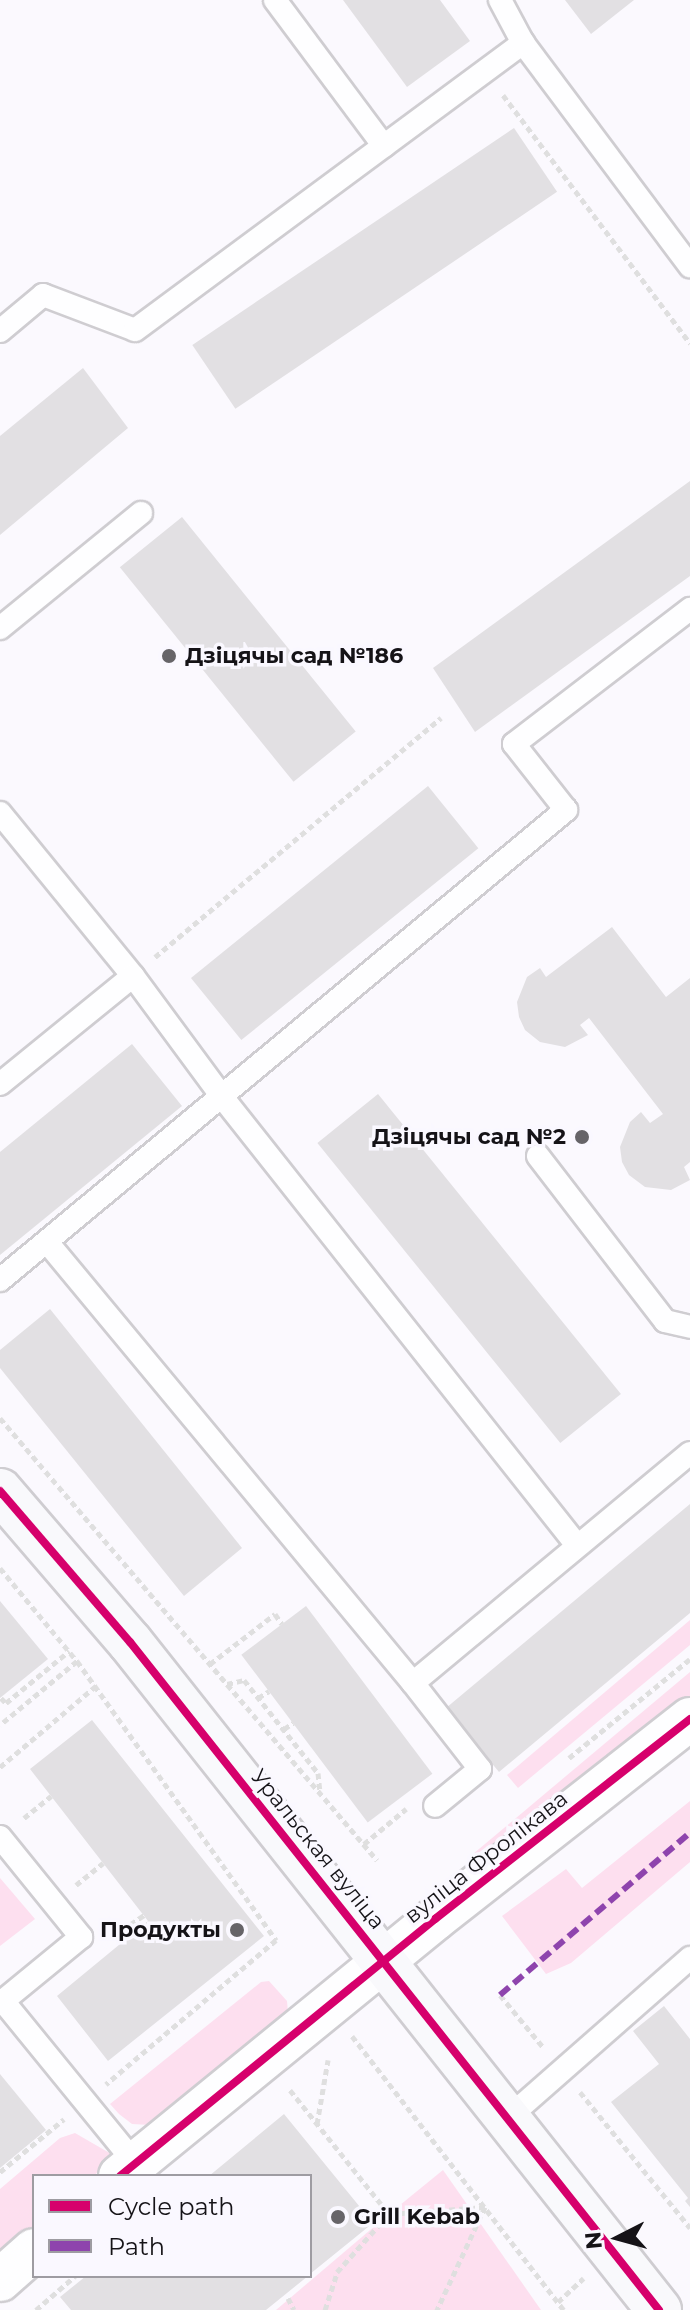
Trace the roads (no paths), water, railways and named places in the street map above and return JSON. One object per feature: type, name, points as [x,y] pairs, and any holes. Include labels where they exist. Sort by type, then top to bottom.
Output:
[{"type":"street","name":"Уральская вуліца","points":[[0,1491],[130,1642],[659,2310]]},
{"type":"street","name":"вуліца Фролікава","points":[[127,2170],[384,1961],[690,1719]]},
{"type":"street","points":[[0,2280],[32,2252]]},
{"type":"lane","points":[[275,0],[384,146]]},
{"type":"lane","points":[[500,0],[523,43],[690,266]]},
{"type":"lane","points":[[0,331],[43,295],[135,330],[523,43]]},
{"type":"lane","points":[[0,628],[141,513]]},
{"type":"lane","points":[[0,1280],[223,1098],[566,810],[514,744],[690,609]]},
{"type":"lane","points":[[0,813],[133,976],[223,1098],[576,1544]]},
{"type":"lane","points":[[0,1084],[133,976]]},
{"type":"lane","points":[[538,1156],[665,1321],[690,1327]]},
{"type":"lane","points":[[47,1242],[413,1683],[480,1769],[435,1806]]},
{"type":"lane","points":[[413,1683],[576,1544],[690,1453]]},
{"type":"lane","points":[[0,1837],[81,1937],[3,2001],[85,2101],[127,2170]]},
{"type":"lane","points":[[509,2117],[690,1958]]},
{"type":"place","name":"Дзіцячы сад №186","points":[[169,656]]},
{"type":"place","name":"Дзіцячы сад №2","points":[[582,1137]]},
{"type":"place","name":"Продукты","points":[[237,1930]]},
{"type":"place","name":"Grill Kebab","points":[[338,2217]]}]
